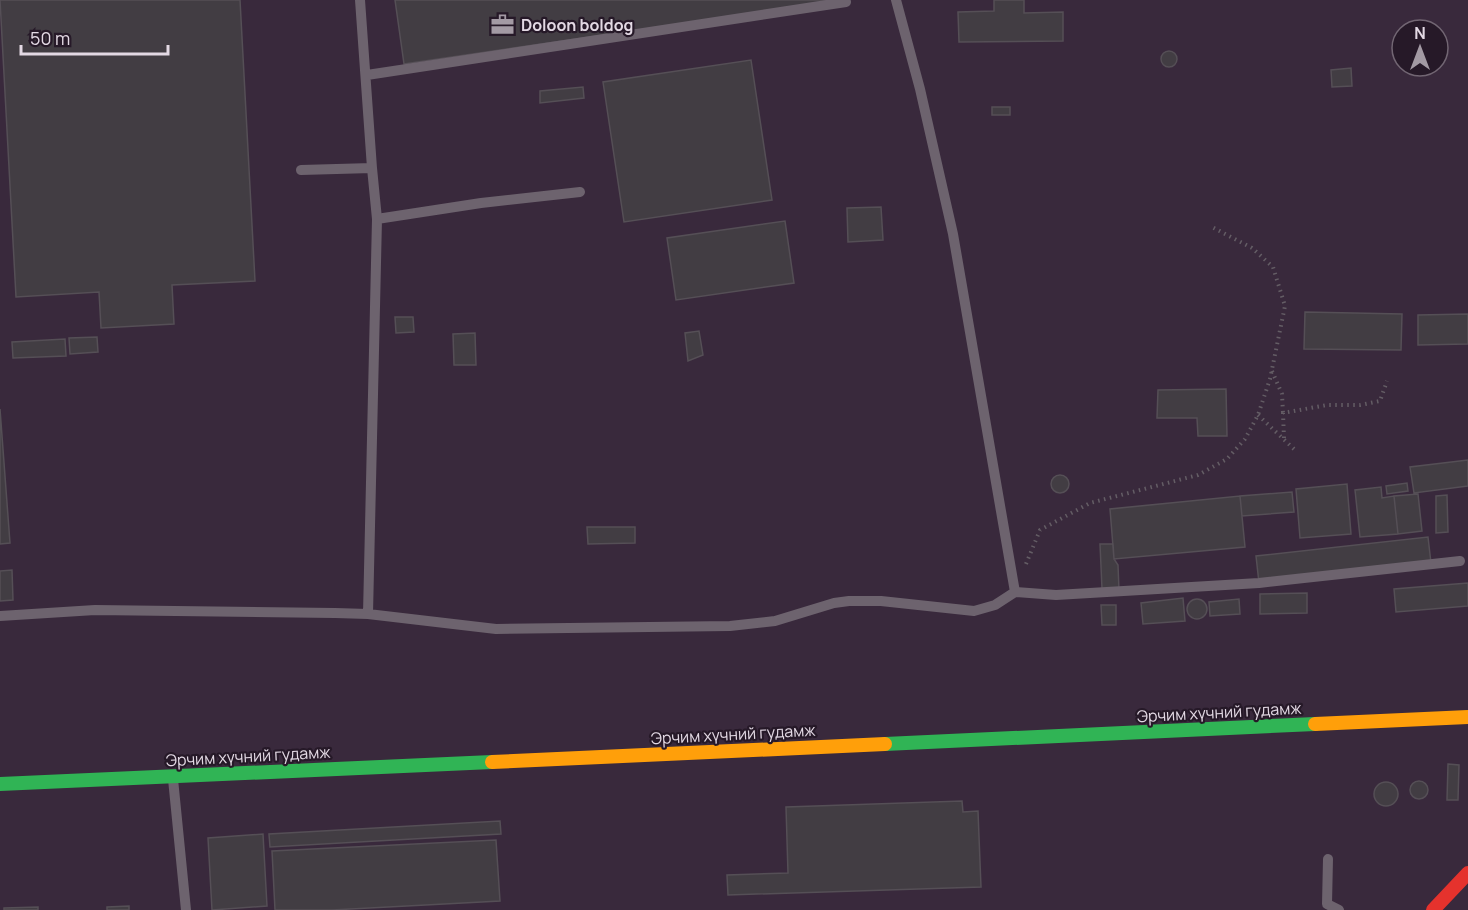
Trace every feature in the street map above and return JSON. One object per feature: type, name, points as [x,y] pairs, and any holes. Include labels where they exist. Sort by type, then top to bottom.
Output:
[{"type":"main road","name":"Эрчим хүчний гудамж","points":[[0,784],[1468,717]]},
{"type":"main road","points":[[1433,910],[1468,873]]},
{"type":"lane","points":[[360,0],[376,219],[368,614]]},
{"type":"lane","points":[[896,0],[920,88],[953,234],[1015,592]]},
{"type":"lane","points":[[367,75],[846,2]]},
{"type":"lane","points":[[300,170],[372,168]]},
{"type":"lane","points":[[376,219],[481,202],[580,192]]},
{"type":"lane","points":[[0,616],[95,610],[368,614],[496,629],[721,627],[775,621],[834,603],[849,601],[881,601],[974,611],[995,605],[1015,592],[1056,596],[1259,583],[1460,561]]},
{"type":"lane","points":[[172,775],[186,910]]},
{"type":"lane","points":[[1328,859],[1328,904],[1339,910]]},
{"type":"path","points":[[1023,572],[1040,530],[1090,503],[1198,475],[1227,459],[1245,439],[1258,416],[1272,370],[1285,306],[1272,267],[1252,248],[1210,226]]},
{"type":"path","points":[[1272,370],[1282,394],[1284,438]]},
{"type":"path","points":[[1283,413],[1327,405],[1360,405],[1380,401],[1387,381]]},
{"type":"path","points":[[1258,416],[1294,449]]},
{"type":"shaded area","points":[[0,0],[1468,0],[1468,910],[0,910]]},
{"type":"building","points":[[0,0],[240,0],[255,281],[172,285],[174,324],[101,328],[99,292],[16,297]]},
{"type":"building","points":[[395,0],[844,0],[404,64]]},
{"type":"building","points":[[994,0],[1024,0],[1024,13],[1063,12],[1063,41],[959,42],[958,12],[994,11]]},
{"type":"building","points":[[1169,51],[1177,59],[1169,67],[1161,59]]},
{"type":"building","points":[[751,60],[772,200],[624,222],[603,82]]},
{"type":"building","points":[[1351,68],[1352,86],[1332,87],[1331,70]]},
{"type":"building","points":[[583,87],[584,98],[540,103],[540,91]]},
{"type":"building","points":[[992,107],[1010,107],[1010,115],[992,115]]},
{"type":"building","points":[[881,207],[883,240],[848,242],[847,208]]},
{"type":"building","points":[[785,221],[794,283],[676,300],[667,238]]},
{"type":"building","points":[[1305,312],[1402,314],[1401,350],[1304,349]]},
{"type":"building","points":[[1468,314],[1468,344],[1418,345],[1418,315]]},
{"type":"building","points":[[395,317],[413,317],[414,332],[396,333]]},
{"type":"building","points":[[699,331],[703,355],[688,361],[685,333]]},
{"type":"building","points":[[475,333],[476,365],[454,365],[453,334]]},
{"type":"building","points":[[97,337],[98,352],[70,354],[69,338]]},
{"type":"building","points":[[65,339],[66,356],[13,358],[12,342]]},
{"type":"building","points":[[1226,389],[1227,436],[1198,436],[1197,418],[1157,418],[1158,390]]},
{"type":"building","points":[[0,409],[10,543],[0,544]]},
{"type":"building","points":[[1468,460],[1468,486],[1414,493],[1410,467]]},
{"type":"building","points":[[1056,475],[1064,475],[1069,480],[1067,491],[1056,493],[1051,488],[1051,480]]},
{"type":"building","points":[[1407,483],[1408,491],[1387,494],[1386,486]]},
{"type":"building","points":[[1347,484],[1351,534],[1300,538],[1296,489]]},
{"type":"building","points":[[1381,487],[1382,498],[1394,496],[1398,534],[1360,537],[1355,490]]},
{"type":"building","points":[[1292,492],[1294,512],[1242,516],[1240,496]]},
{"type":"building","points":[[1418,494],[1422,531],[1398,534],[1394,496]]},
{"type":"building","points":[[1447,495],[1448,532],[1436,533],[1436,496]]},
{"type":"building","points":[[1240,496],[1245,547],[1114,559],[1110,509]]},
{"type":"building","points":[[587,527],[635,527],[635,543],[588,544]]},
{"type":"building","points":[[1428,537],[1431,563],[1259,583],[1256,556]]},
{"type":"building","points":[[1100,544],[1113,544],[1114,559],[1118,565],[1119,590],[1102,589]]},
{"type":"building","points":[[12,570],[13,600],[0,601],[0,571]]},
{"type":"building","points":[[1468,583],[1468,606],[1396,612],[1394,589]]},
{"type":"building","points":[[1307,593],[1307,613],[1260,614],[1260,594]]},
{"type":"building","points":[[1183,598],[1185,621],[1143,624],[1141,603]]},
{"type":"building","points":[[1197,599],[1204,602],[1207,609],[1204,616],[1197,619],[1190,616],[1187,609],[1190,602]]},
{"type":"building","points":[[1239,599],[1240,614],[1210,616],[1209,602]]},
{"type":"building","points":[[1101,605],[1116,605],[1116,625],[1102,625]]},
{"type":"building","points":[[1448,764],[1459,765],[1458,800],[1447,800]]},
{"type":"building","points":[[1415,781],[1423,781],[1428,786],[1426,797],[1415,799],[1410,794],[1410,786]]},
{"type":"building","points":[[1386,782],[1395,785],[1398,794],[1395,803],[1386,806],[1377,803],[1374,794],[1377,785]]},
{"type":"building","points":[[962,801],[963,812],[978,811],[981,887],[728,895],[727,875],[788,873],[786,807]]},
{"type":"building","points":[[500,821],[501,834],[270,847],[269,834]]},
{"type":"building","points":[[263,834],[267,906],[212,910],[208,838]]},
{"type":"building","points":[[496,840],[500,901],[332,910],[275,910],[272,851]]},
{"type":"building","points":[[129,906],[129,910],[107,910],[107,907]]},
{"type":"building","points":[[38,907],[38,910],[4,910],[4,908]]},
{"type":"traffic: fast","points":[[885,744],[1315,724]]},
{"type":"traffic: fast","points":[[0,784],[492,762]]},
{"type":"traffic: slow","points":[[1315,724],[1468,717]]},
{"type":"traffic: slow","points":[[492,762],[885,744]]},
{"type":"traffic: jam","points":[[1433,910],[1468,873]]},
{"type":"place","name":"Doloon boldog","points":[[503,25]]}]
